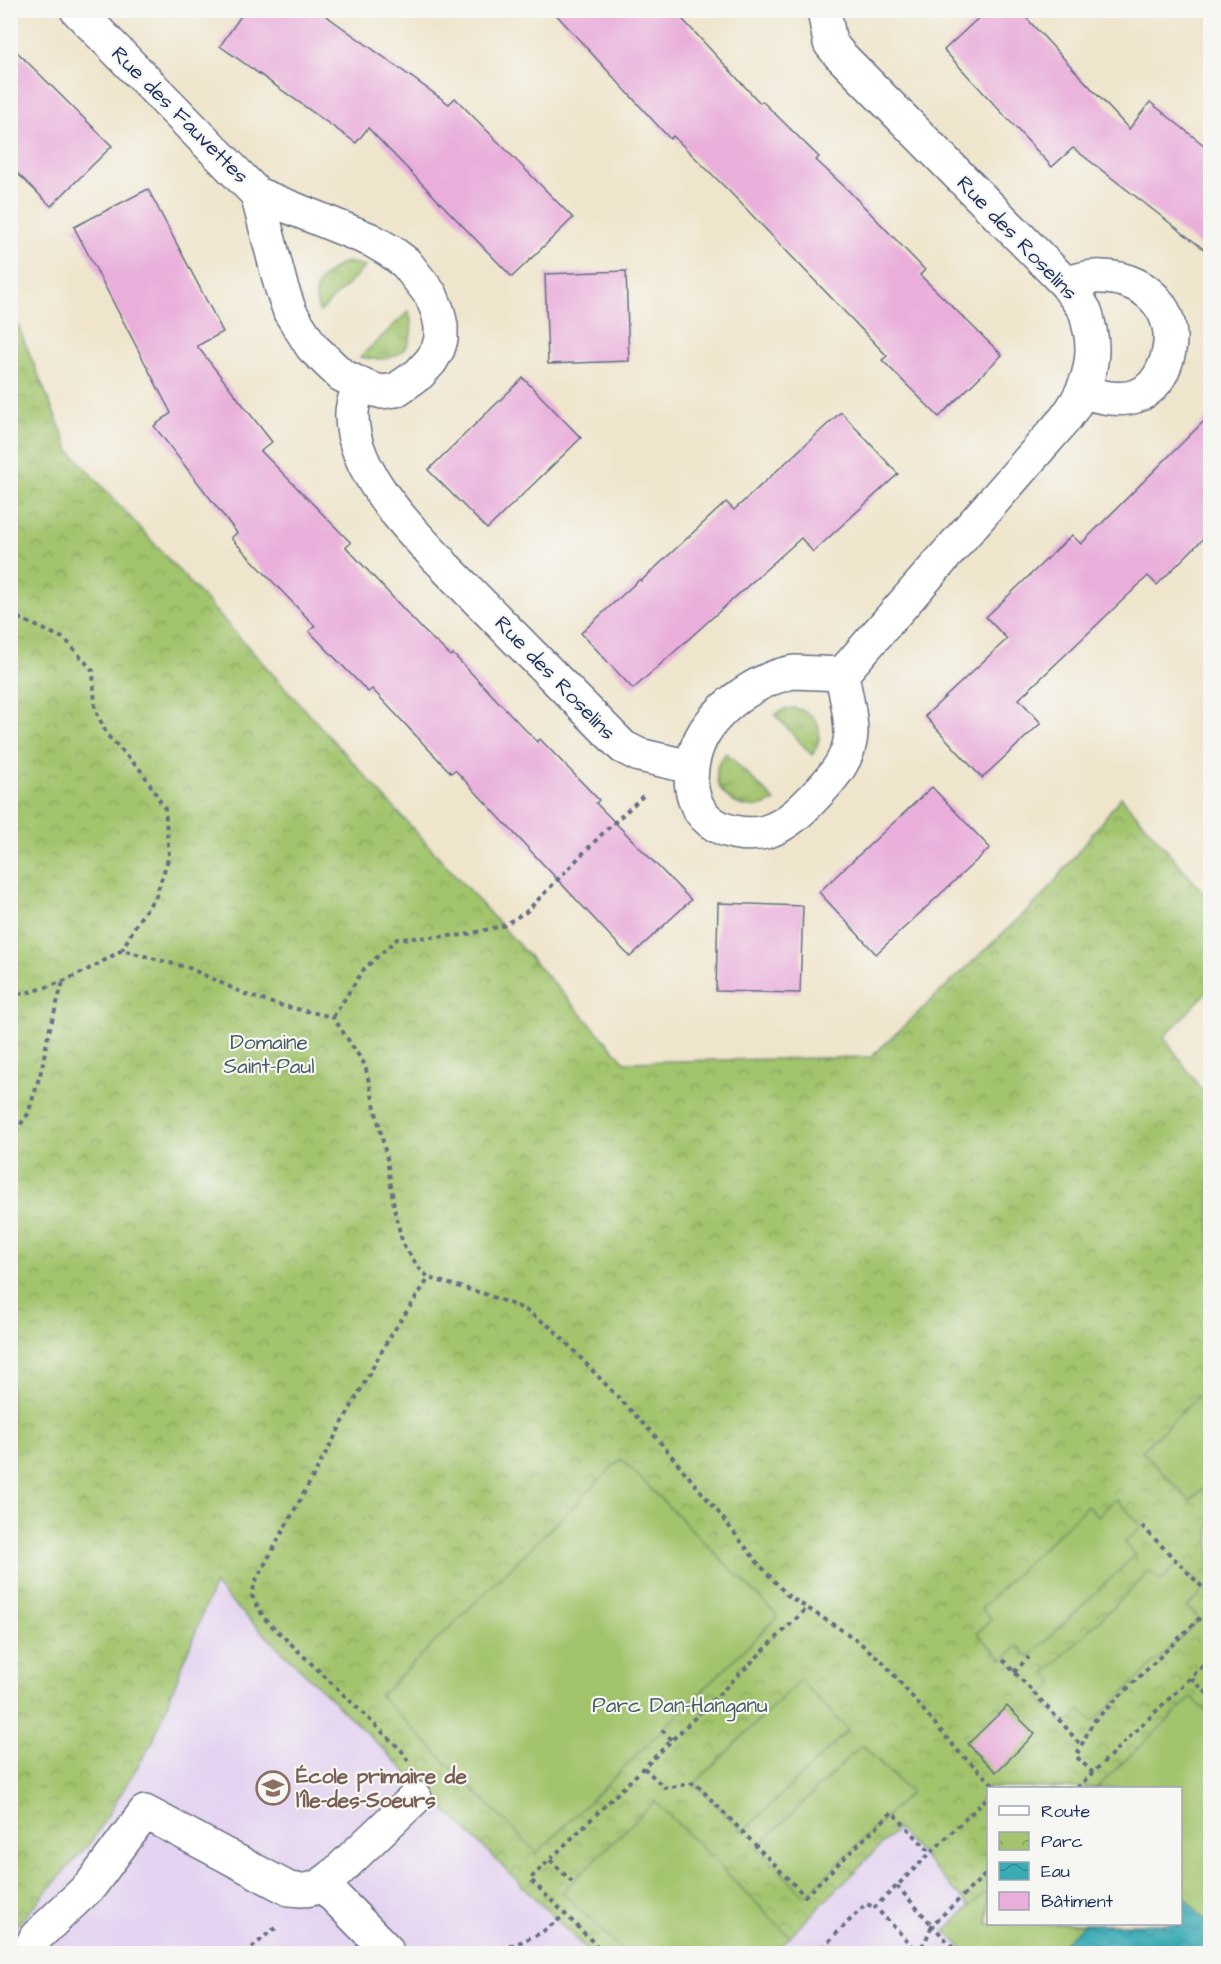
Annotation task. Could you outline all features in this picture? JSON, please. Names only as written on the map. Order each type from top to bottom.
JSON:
[{"type":"street","name":"Rue des Fauvettes","points":[[77,10],[257,194],[362,236],[384,247],[406,263],[431,295],[441,326],[441,339],[431,361],[419,374],[396,390],[382,392],[359,386],[341,375],[312,347],[290,312],[257,194]]},
{"type":"street","name":"Rue des Roselins","points":[[824,10],[830,43],[846,63],[1066,284],[1086,313],[1093,342],[1090,367],[1082,392],[1065,419],[842,674]]},
{"type":"street","points":[[1066,284],[1099,276],[1125,280],[1147,291],[1158,302],[1170,325],[1168,357],[1156,382],[1147,390],[1137,396],[1121,399],[1082,392]]},
{"type":"street","name":"Rue des Roselins","points":[[359,386],[352,417],[356,440],[365,464],[386,500],[404,524],[623,747],[639,755],[691,767]]},
{"type":"street","points":[[794,672],[842,674],[851,734],[843,764],[832,778],[814,798],[787,821],[765,832],[750,834],[724,829],[713,823],[694,799],[691,767],[700,740],[708,726],[738,697],[781,675],[794,672]]},
{"type":"street","points":[[28,1953],[36,1937],[91,1885],[145,1812],[289,1888],[304,1891],[322,1884],[415,1798]]},
{"type":"street","points":[[322,1884],[386,1949]]},
{"type":"path","points":[[10,614],[65,639],[93,671],[95,709],[107,735],[143,773],[165,809],[169,856],[156,896],[138,921],[122,950],[63,981],[27,993],[10,994]]},
{"type":"path","points":[[333,1017],[364,969],[397,939],[464,935],[502,926],[526,912],[602,834],[651,788]]},
{"type":"path","points":[[122,950],[189,968],[246,995],[333,1017],[365,1065],[387,1159],[395,1213],[403,1244],[418,1267],[429,1278],[485,1294],[524,1309],[553,1329],[655,1436],[757,1562],[787,1595],[854,1638],[883,1662],[957,1750],[996,1787]]},
{"type":"path","points":[[10,1139],[28,1114],[42,1068],[48,1035],[63,981]]},
{"type":"path","points":[[415,1798],[411,1768],[402,1751],[264,1618],[252,1596],[255,1582],[388,1338],[429,1278]]},
{"type":"path","points":[[1142,1526],[1210,1595]]},
{"type":"path","points":[[605,1953],[530,1879],[808,1607]]},
{"type":"path","points":[[1093,1773],[1076,1756],[1093,1722],[1210,1608]]},
{"type":"path","points":[[1014,1672],[1029,1657]]},
{"type":"path","points":[[1078,1787],[1210,1659]]},
{"type":"path","points":[[1003,1660],[1081,1746]]},
{"type":"path","points":[[1191,1678],[1210,1696]]},
{"type":"path","points":[[663,1730],[673,1740]]},
{"type":"path","points":[[644,1768],[665,1788],[695,1784],[805,1896],[892,1812],[931,1853]]},
{"type":"path","points":[[875,1906],[987,1798]]},
{"type":"path","points":[[550,1860],[573,1882]]},
{"type":"path","points":[[816,1953],[866,1904],[875,1906],[919,1952],[932,1925],[987,1873]]},
{"type":"path","points":[[897,1886],[959,1953]]},
{"type":"path","points":[[484,1953],[521,1942],[541,1933],[566,1914]]},
{"type":"path","points":[[245,1953],[272,1930],[283,1925]]},
{"type":"shaded area","name":"École primaire de l'Île-des-Soeurs","points":[[214,1585],[590,1953],[11,1954],[11,1932],[93,1839],[152,1743]]},
{"type":"shaded area","points":[[897,1828],[970,1907],[945,1931],[967,1953],[773,1954]]},
{"type":"green space","points":[[346,262],[366,266],[320,312],[316,295],[320,281]]},
{"type":"green space","name":"Domaine Saint-Paul","points":[[10,307],[70,451],[625,1062],[871,1057],[1045,894],[1121,797],[1210,900],[1210,989],[1164,1037],[1210,1102],[1210,1953],[967,1953],[945,1931],[970,1907],[897,1829],[773,1953],[590,1953],[214,1585],[152,1743],[93,1839],[11,1932]]},
{"type":"green space","points":[[409,311],[411,335],[402,351],[385,359],[360,357]]},
{"type":"green space","points":[[794,708],[810,715],[818,726],[819,739],[812,755],[775,715],[784,709]]},
{"type":"green space","points":[[726,753],[775,801],[762,806],[748,807],[726,796],[721,790],[717,774],[718,765]]},
{"type":"green space","points":[[1210,1384],[1210,1481],[1190,1501],[1142,1451]]},
{"type":"green space","name":"Parc Dan-Hanganu","points":[[621,1459],[778,1616],[537,1853],[380,1696]]},
{"type":"green space","points":[[1116,1499],[1142,1526],[1124,1543],[1135,1555],[1029,1657],[1018,1646],[1003,1660],[977,1633],[992,1619],[981,1608],[1087,1506],[1098,1516]]},
{"type":"green space","points":[[1179,1563],[1205,1590],[1187,1607],[1199,1620],[1093,1722],[1081,1710],[1064,1725],[1039,1698],[1055,1683],[1045,1673],[1150,1571],[1161,1580]]},
{"type":"green space","points":[[800,1680],[848,1730],[743,1832],[695,1783]]},
{"type":"green space","points":[[1192,1697],[1210,1716],[1210,1953],[967,1953],[945,1931],[987,1891],[987,1925],[1182,1925],[1182,1787],[1097,1787]]},
{"type":"green space","points":[[862,1745],[910,1793],[805,1896],[757,1848]]},
{"type":"green space","points":[[655,1801],[790,1937],[773,1953],[624,1953],[562,1892]]},
{"type":"water","points":[[1182,1895],[1210,1926],[1210,1950],[1206,1953],[1145,1953],[1140,1949],[1135,1954],[1058,1954],[1055,1951],[1083,1925],[1182,1925]]},
{"type":"building","points":[[245,10],[318,10],[449,104],[455,98],[573,218],[512,277],[368,128],[356,143],[220,46]]},
{"type":"building","points":[[552,10],[674,10],[760,103],[762,101],[819,157],[816,160],[925,270],[920,275],[1002,355],[939,417],[882,360],[887,356],[730,192],[673,136],[670,139]]},
{"type":"building","points":[[987,10],[1019,10],[1129,129],[1150,102],[1210,150],[1210,254],[1073,148],[1052,167],[944,50]]},
{"type":"building","points":[[10,45],[112,146],[51,206],[10,166]]},
{"type":"building","points":[[148,189],[223,332],[197,346],[272,442],[261,451],[351,543],[346,547],[423,630],[451,656],[453,654],[537,742],[540,739],[599,800],[596,803],[691,900],[630,957],[455,770],[451,773],[372,689],[368,692],[309,631],[315,626],[231,538],[237,533],[154,426],[171,413],[74,227]]},
{"type":"building","points":[[626,271],[629,361],[548,364],[545,274]]},
{"type":"building","points":[[523,378],[581,438],[487,529],[428,470]]},
{"type":"building","points":[[841,412],[898,474],[813,552],[801,538],[633,689],[581,633],[726,502],[734,510]]},
{"type":"building","points":[[1210,415],[1210,532],[1157,585],[1148,576],[1019,699],[1041,723],[982,778],[925,716],[1007,639],[986,617],[1072,535],[1081,544]]},
{"type":"building","points":[[932,787],[990,848],[876,954],[819,892]]},
{"type":"building","points":[[718,903],[803,906],[800,993],[716,991]]},
{"type":"building","points":[[1007,1706],[1035,1734],[996,1772],[968,1744]]},
{"type":"place","name":"École primaire de l'Île-des-Soeurs","points":[[273,1788]]}]
